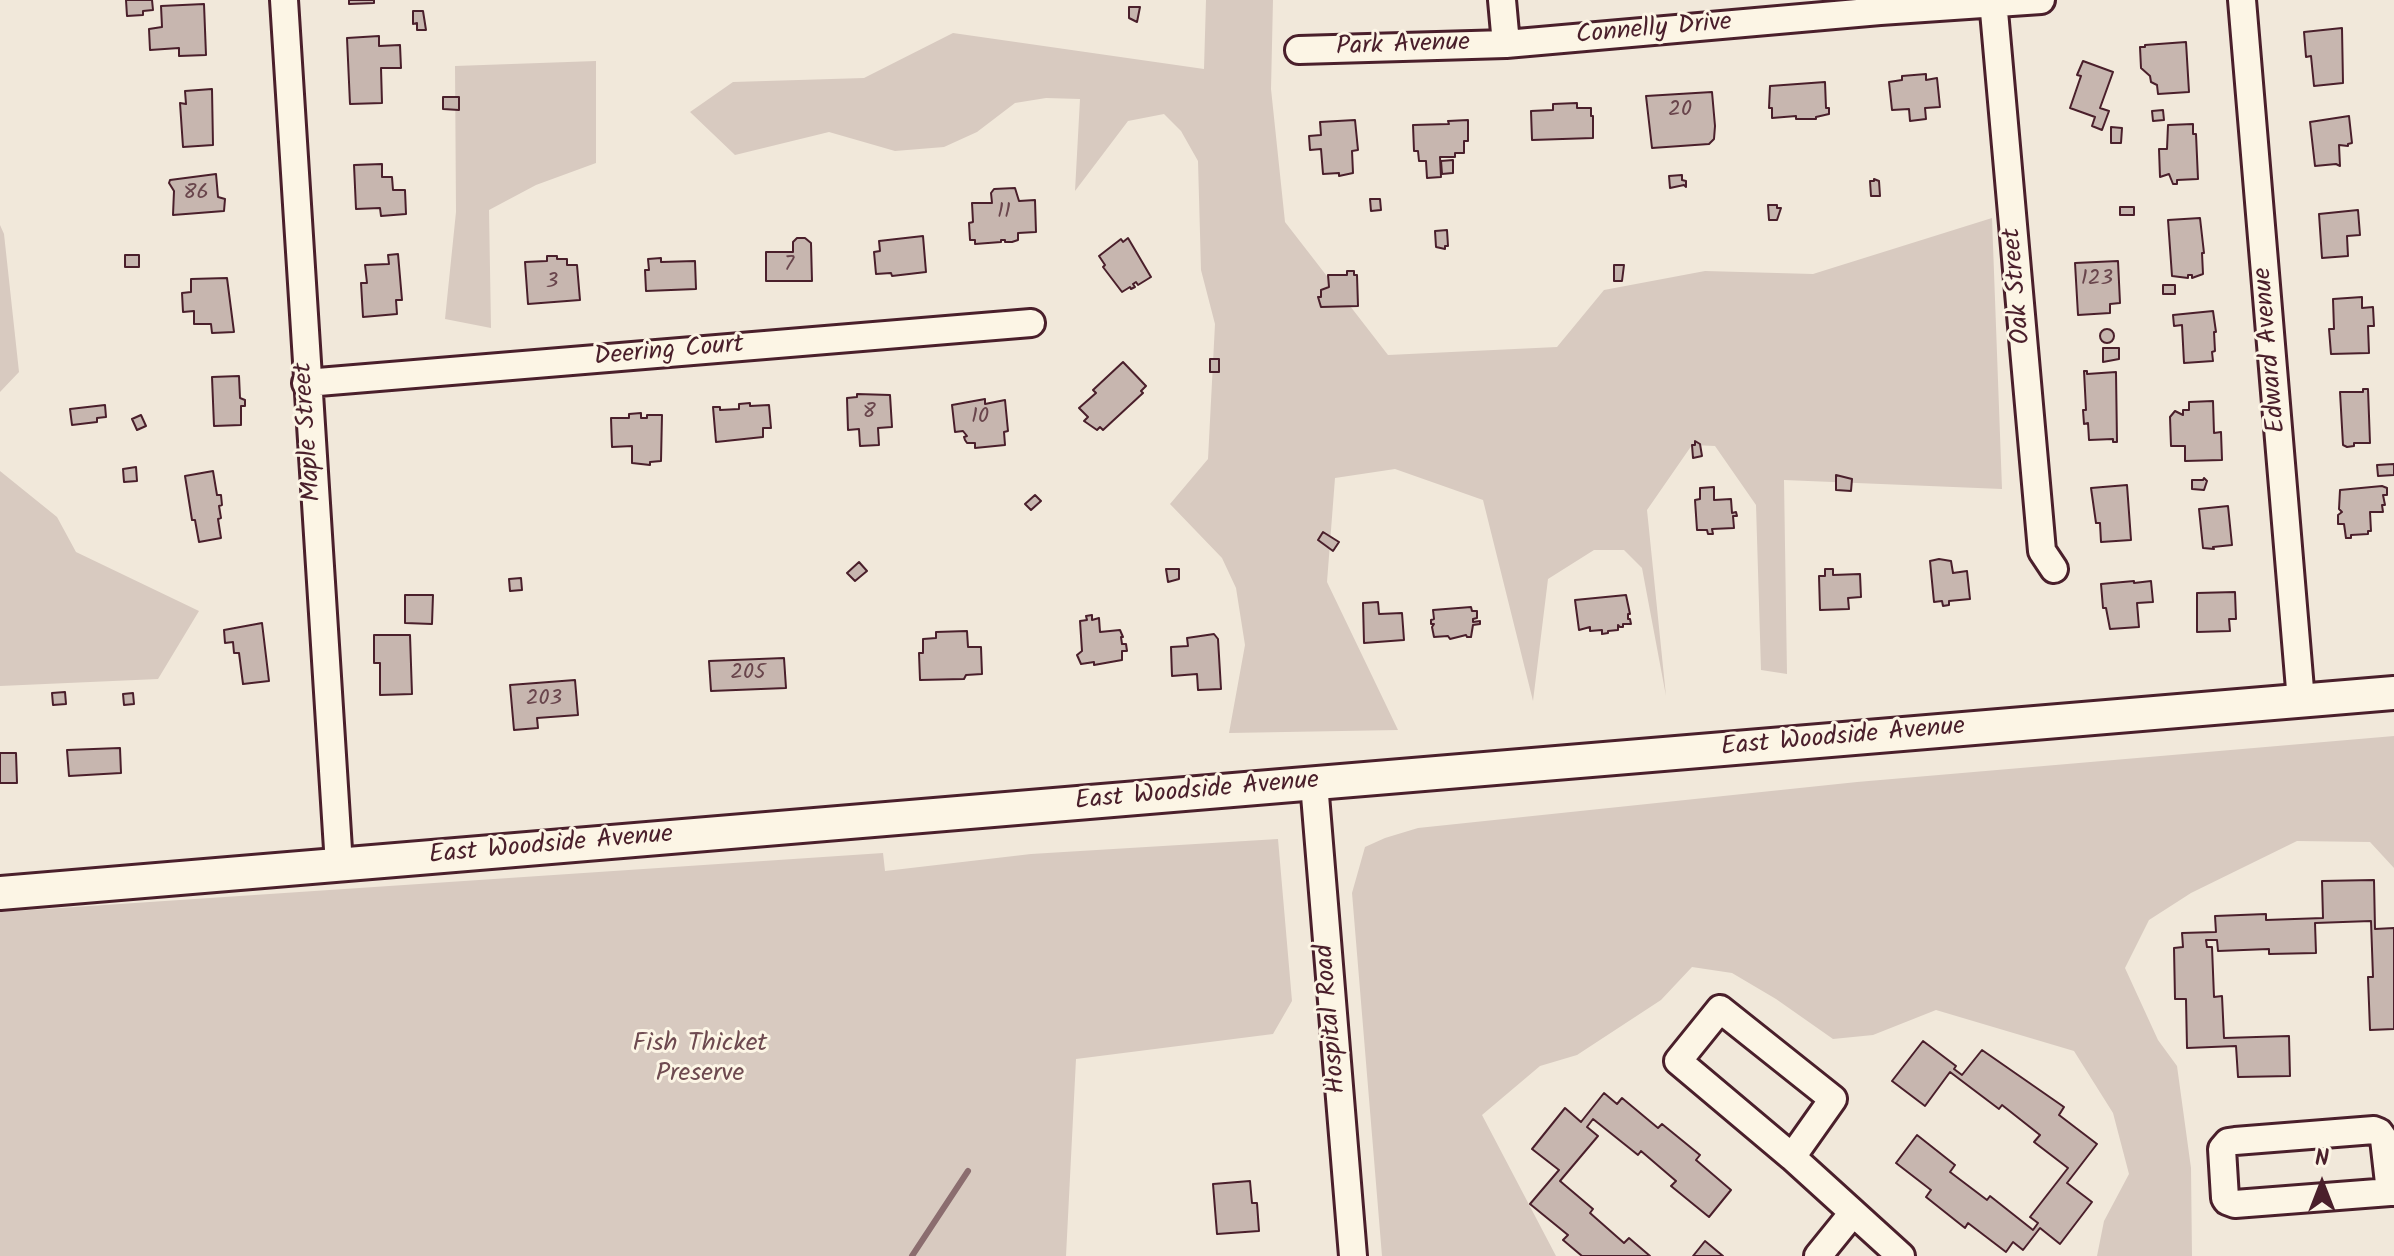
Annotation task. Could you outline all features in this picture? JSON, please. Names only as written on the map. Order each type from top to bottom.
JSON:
[{"type":"main road","name":"East Woodside Avenue","points":[[0,893],[2394,693]]},
{"type":"street","name":"Maple Street","points":[[284,0],[339,865]]},
{"type":"street","points":[[1502,0],[1506,44]]},
{"type":"street","name":"Connelly Drive","points":[[1506,44],[1746,12],[1880,11],[2041,0]]},
{"type":"street","name":"Edward Avenue","points":[[2242,0],[2301,701]]},
{"type":"street","name":"Oak Street","points":[[1993,2],[2042,551],[2054,569]]},
{"type":"street","name":"Park Avenue","points":[[1299,50],[1506,44]]},
{"type":"street","name":"Deering Court","points":[[306,383],[1031,323]]},
{"type":"street","name":"Hospital Road","points":[[1314,783],[1353,1256]]},
{"type":"street","points":[[1792,1157],[1833,1099],[1720,1009],[1678,1061],[1792,1157],[1901,1256]]},
{"type":"street","points":[[2374,1130],[2384,1139],[2392,1192],[2230,1203],[2225,1198],[2222,1149],[2228,1142],[2235,1141],[2374,1130]]},
{"type":"street","points":[[1818,1256],[1852,1214]]},
{"type":"green space","points":[[1206,0],[1273,0],[1271,89],[1285,222],[1388,355],[1557,347],[1604,290],[1705,271],[1813,274],[1992,218],[2002,489],[1784,480],[1787,674],[1761,670],[1756,505],[1715,446],[1692,445],[1647,510],[1666,696],[1642,568],[1624,550],[1594,550],[1548,579],[1533,701],[1483,500],[1395,469],[1335,478],[1327,582],[1398,730],[1229,733],[1245,645],[1236,588],[1222,558],[1170,504],[1208,459],[1215,324],[1201,270],[1198,161],[1181,131],[1164,114],[1128,121],[1075,191],[1080,99],[1046,98],[1015,103],[977,132],[944,147],[895,151],[829,132],[735,155],[690,112],[733,82],[864,78],[953,33],[1204,69]]},
{"type":"green space","points":[[596,61],[596,163],[536,185],[489,210],[491,328],[445,319],[456,212],[455,66]]},
{"type":"green space","points":[[0,225],[4,234],[19,372],[0,392]]},
{"type":"green space","points":[[0,471],[57,517],[76,552],[199,611],[158,679],[0,686]]},
{"type":"green space","points":[[2394,736],[2394,868],[2370,842],[2297,841],[2191,893],[2149,920],[2125,968],[2158,1040],[2177,1066],[2191,1168],[2192,1256],[2097,1256],[2104,1221],[2129,1174],[2113,1113],[2074,1051],[1936,1010],[1873,1035],[1833,1039],[1732,973],[1692,967],[1661,1000],[1577,1055],[1540,1066],[1482,1115],[1556,1256],[1382,1256],[1352,893],[1365,847],[1418,828],[1857,782]]},
{"type":"green space","name":"Fish Thicket Preserve","points":[[1278,839],[1292,1001],[1273,1034],[1076,1059],[1066,1256],[0,1256],[0,912],[883,853],[885,871],[1031,854]]},
{"type":"building","points":[[126,0],[152,0],[153,10],[143,11],[143,15],[127,16]]},
{"type":"building","points":[[349,0],[374,0],[374,3],[349,4]]},
{"type":"building","points":[[204,4],[206,55],[179,56],[179,48],[150,50],[149,29],[162,27],[161,6]]},
{"type":"building","points":[[1129,7],[1140,7],[1137,22],[1129,18]]},
{"type":"building","points":[[413,11],[423,11],[426,30],[417,30],[417,23],[413,24]]},
{"type":"building","points":[[2342,28],[2343,83],[2314,86],[2311,56],[2306,57],[2304,32]]},
{"type":"building","points":[[379,36],[379,46],[400,45],[401,68],[381,68],[382,103],[350,104],[347,38]]},
{"type":"building","points":[[2186,42],[2189,92],[2158,94],[2157,85],[2141,68],[2140,47]]},
{"type":"building","points":[[2083,61],[2113,72],[2100,108],[2109,111],[2102,130],[2092,126],[2095,117],[2070,108]]},
{"type":"building","points":[[1926,74],[1926,80],[1937,78],[1940,107],[1925,108],[1926,119],[1910,121],[1909,109],[1892,110],[1889,82],[1902,80],[1902,76]]},
{"type":"building","points":[[1825,82],[1829,114],[1816,119],[1796,119],[1796,116],[1772,118],[1770,86]]},
{"type":"building","points":[[212,89],[213,145],[183,147],[180,103],[186,104],[185,91]]},
{"type":"building","points":[[1712,92],[1715,126],[1714,139],[1709,144],[1652,148],[1646,96]]},
{"type":"building","points":[[443,97],[459,97],[459,110],[443,109]]},
{"type":"building","points":[[1577,103],[1577,108],[1591,108],[1593,138],[1532,140],[1531,111],[1553,110],[1553,104]]},
{"type":"building","points":[[2163,110],[2164,120],[2153,121],[2152,111]]},
{"type":"building","points":[[2349,116],[2352,143],[2339,145],[2340,166],[2315,166],[2310,122]]},
{"type":"building","points":[[1355,120],[1358,150],[1352,151],[1353,173],[1339,176],[1339,173],[1323,174],[1321,149],[1310,150],[1309,136],[1321,135],[1320,122]]},
{"type":"building","points":[[1468,120],[1468,141],[1464,141],[1464,153],[1455,153],[1455,157],[1440,157],[1441,177],[1427,178],[1426,161],[1419,161],[1418,151],[1414,151],[1413,125]]},
{"type":"building","points":[[2193,124],[2198,179],[2177,180],[2177,184],[2173,184],[2169,174],[2160,177],[2159,149],[2167,149],[2168,125]]},
{"type":"building","points":[[2111,127],[2122,128],[2121,143],[2111,143]]},
{"type":"building","points":[[1453,160],[1453,173],[1442,174],[1441,161]]},
{"type":"building","points":[[382,164],[382,177],[392,177],[393,190],[405,190],[406,214],[381,216],[380,208],[356,209],[354,165]]},
{"type":"building","points":[[216,174],[218,197],[225,199],[224,211],[173,215],[174,191],[170,180]]},
{"type":"building","points":[[1682,175],[1686,187],[1670,188],[1669,176]]},
{"type":"building","points":[[1870,181],[1879,181],[1880,196],[1871,196]]},
{"type":"building","points":[[1015,188],[1019,201],[1035,200],[1036,232],[1018,233],[1018,240],[1012,242],[1001,240],[975,244],[975,240],[970,240],[972,203],[992,203],[991,193],[994,189]]},
{"type":"building","points":[[1370,199],[1380,199],[1381,210],[1371,211]]},
{"type":"building","points":[[1768,205],[1781,208],[1777,220],[1769,220]]},
{"type":"building","points":[[2120,207],[2134,207],[2134,215],[2120,215]]},
{"type":"building","points":[[2358,210],[2360,235],[2347,236],[2348,256],[2322,258],[2319,214]]},
{"type":"building","points":[[2200,218],[2203,274],[2192,278],[2192,275],[2188,278],[2172,276],[2168,220]]},
{"type":"building","points":[[1447,230],[1448,246],[1445,249],[1436,247],[1435,231]]},
{"type":"building","points":[[923,236],[926,272],[892,276],[891,273],[876,274],[874,252],[880,251],[879,241]]},
{"type":"building","points":[[797,238],[805,238],[811,243],[812,281],[766,281],[766,252],[793,252],[793,242]]},
{"type":"building","points":[[1128,238],[1151,277],[1138,285],[1136,282],[1133,284],[1135,287],[1122,292],[1103,267],[1105,265],[1099,256],[1121,239],[1123,242]]},
{"type":"building","points":[[398,254],[402,300],[396,300],[397,314],[363,317],[361,283],[367,283],[365,265],[389,264],[388,255]]},
{"type":"building","points":[[125,255],[139,255],[139,267],[125,267]]},
{"type":"building","points":[[547,256],[567,259],[567,265],[577,265],[580,300],[528,304],[525,262],[547,261]]},
{"type":"building","points":[[661,258],[661,262],[695,261],[696,289],[646,291],[648,259]]},
{"type":"building","points":[[2118,261],[2120,303],[2110,304],[2110,313],[2078,315],[2075,263]]},
{"type":"building","points":[[1614,265],[1624,265],[1622,281],[1614,281]]},
{"type":"building","points":[[1347,271],[1354,271],[1357,275],[1358,306],[1321,307],[1318,297],[1321,297],[1321,290],[1329,287],[1328,275],[1347,275]]},
{"type":"building","points":[[227,278],[234,332],[212,333],[211,324],[194,324],[194,311],[183,312],[182,293],[191,292],[191,279]]},
{"type":"building","points":[[2163,285],[2175,285],[2175,294],[2163,294]]},
{"type":"building","points":[[2362,297],[2362,308],[2373,307],[2374,326],[2368,326],[2369,353],[2331,354],[2329,329],[2334,329],[2333,299]]},
{"type":"building","points":[[2213,311],[2216,332],[2213,361],[2184,363],[2182,325],[2174,326],[2173,315]]},
{"type":"building","points":[[2107,329],[2114,336],[2107,343],[2100,336]]},
{"type":"building","points":[[2103,348],[2119,348],[2119,359],[2103,362]]},
{"type":"building","points":[[1210,359],[1219,359],[1219,372],[1210,372]]},
{"type":"building","points":[[1123,362],[1146,386],[1141,391],[1143,393],[1103,430],[1100,427],[1097,430],[1084,421],[1088,417],[1079,408]]},
{"type":"building","points":[[2084,371],[2087,374],[2116,372],[2117,442],[2113,439],[2089,440],[2088,423],[2084,424]]},
{"type":"building","points":[[239,376],[240,398],[245,400],[245,406],[241,406],[241,425],[214,426],[212,377]]},
{"type":"building","points":[[2363,389],[2368,389],[2370,443],[2354,443],[2354,446],[2347,447],[2343,445],[2340,392],[2363,392]]},
{"type":"building","points":[[857,394],[890,395],[892,427],[878,428],[879,445],[860,446],[859,429],[848,430],[847,398],[857,397]]},
{"type":"building","points":[[985,399],[985,404],[1005,400],[1008,431],[1004,432],[1005,445],[975,448],[975,443],[967,443],[963,431],[955,432],[952,405]]},
{"type":"building","points":[[2213,401],[2214,433],[2221,432],[2222,460],[2185,461],[2185,446],[2171,446],[2170,417],[2175,411],[2183,415],[2183,410],[2189,410],[2189,402]]},
{"type":"building","points":[[750,403],[750,406],[769,405],[771,428],[763,428],[763,437],[716,442],[713,407],[720,407],[720,410],[739,409],[739,404]]},
{"type":"building","points":[[105,405],[106,417],[97,418],[97,422],[72,425],[70,409]]},
{"type":"building","points":[[641,413],[641,418],[662,415],[661,461],[650,462],[650,465],[632,463],[632,446],[612,447],[611,418],[629,418],[629,414]]},
{"type":"building","points":[[141,415],[146,426],[137,430],[132,419]]},
{"type":"building","points":[[1695,441],[1700,444],[1702,456],[1693,458],[1692,445]]},
{"type":"building","points":[[2394,464],[2394,475],[2378,476],[2377,465]]},
{"type":"building","points":[[136,467],[137,481],[124,482],[123,469]]},
{"type":"building","points":[[213,471],[217,495],[221,495],[221,518],[218,519],[221,538],[199,542],[185,476]]},
{"type":"building","points":[[1836,475],[1852,479],[1851,491],[1836,490]]},
{"type":"building","points":[[2204,478],[2207,481],[2204,490],[2192,489],[2192,480]]},
{"type":"building","points":[[2127,485],[2131,540],[2101,542],[2100,523],[2096,523],[2091,488]]},
{"type":"building","points":[[1714,487],[1714,500],[1731,499],[1732,513],[1736,512],[1737,516],[1733,516],[1734,528],[1712,529],[1713,534],[1708,534],[1707,530],[1697,530],[1695,500],[1700,499],[1700,488]]},
{"type":"building","points":[[2387,488],[2387,495],[2383,495],[2385,505],[2382,505],[2383,512],[2370,512],[2371,531],[2346,538],[2344,524],[2338,524],[2338,515],[2342,512],[2339,509],[2340,490]]},
{"type":"building","points":[[1035,495],[1041,501],[1031,510],[1025,504]]},
{"type":"building","points":[[2228,506],[2232,545],[2203,548],[2199,509]]},
{"type":"building","points":[[1323,532],[1339,542],[1333,551],[1318,540]]},
{"type":"building","points":[[1930,561],[1951,561],[1953,573],[1967,571],[1970,599],[1949,601],[1949,605],[1943,606],[1942,601],[1934,602]]},
{"type":"building","points":[[859,562],[867,571],[855,581],[847,573]]},
{"type":"building","points":[[1166,569],[1179,569],[1179,579],[1168,582]]},
{"type":"building","points":[[1825,569],[1833,569],[1833,575],[1860,574],[1861,597],[1848,598],[1849,609],[1820,610],[1819,576],[1825,576]]},
{"type":"building","points":[[521,578],[522,590],[510,591],[509,579]]},
{"type":"building","points":[[2151,581],[2153,602],[2137,603],[2139,627],[2110,629],[2106,608],[2103,608],[2101,584]]},
{"type":"building","points":[[2235,592],[2236,619],[2229,619],[2230,631],[2197,632],[2197,593]]},
{"type":"building","points":[[405,595],[433,595],[432,624],[405,623]]},
{"type":"building","points":[[1626,595],[1631,624],[1618,625],[1618,630],[1602,634],[1602,630],[1590,631],[1590,627],[1579,630],[1575,600]]},
{"type":"building","points":[[1378,602],[1379,614],[1402,613],[1404,640],[1364,643],[1363,603]]},
{"type":"building","points":[[1471,607],[1472,611],[1477,611],[1473,622],[1480,621],[1480,624],[1473,625],[1471,637],[1434,637],[1434,624],[1431,624],[1433,610]]},
{"type":"building","points":[[1092,615],[1092,620],[1099,618],[1100,632],[1120,630],[1122,644],[1126,644],[1127,651],[1122,651],[1122,660],[1081,664],[1077,655],[1082,651],[1080,621]]},
{"type":"building","points":[[262,623],[269,681],[243,684],[239,653],[234,653],[233,642],[225,643],[224,630]]},
{"type":"building","points":[[967,631],[968,647],[981,647],[982,674],[966,675],[964,679],[920,680],[919,653],[923,653],[923,639],[936,638],[936,632]]},
{"type":"building","points":[[1214,634],[1218,639],[1221,689],[1198,690],[1197,674],[1172,676],[1171,647],[1188,646],[1187,638]]},
{"type":"building","points":[[374,635],[410,635],[412,694],[380,695],[380,663],[374,663]]},
{"type":"building","points":[[784,658],[786,688],[711,691],[709,661]]},
{"type":"building","points":[[575,680],[578,715],[537,718],[538,728],[514,730],[510,685]]},
{"type":"building","points":[[65,692],[66,704],[53,705],[52,693]]},
{"type":"building","points":[[133,693],[134,704],[124,705],[123,694]]},
{"type":"building","points":[[120,748],[121,773],[69,776],[67,750]]},
{"type":"building","points":[[0,753],[16,753],[17,783],[0,783]]},
{"type":"building","points":[[2374,880],[2375,929],[2394,928],[2394,1029],[2370,1030],[2368,977],[2373,977],[2371,921],[2315,923],[2316,953],[2269,954],[2269,949],[2218,951],[2217,940],[2206,940],[2207,947],[2212,947],[2214,997],[2222,996],[2224,1038],[2289,1036],[2290,1076],[2238,1077],[2236,1046],[2187,1048],[2186,999],[2175,999],[2174,948],[2183,947],[2182,933],[2216,932],[2215,916],[2266,914],[2266,920],[2323,918],[2322,881]]},
{"type":"building","points":[[1923,1041],[1956,1066],[1954,1069],[1962,1075],[1982,1050],[2064,1107],[2059,1115],[2097,1144],[2067,1183],[2092,1202],[2060,1244],[2040,1228],[2023,1250],[2013,1242],[2006,1252],[1968,1223],[1965,1228],[1926,1197],[1931,1190],[1896,1163],[1917,1135],[1955,1165],[1950,1172],[1987,1200],[1990,1196],[2033,1230],[2038,1223],[2030,1217],[2068,1168],[2034,1142],[2040,1135],[2002,1105],[1999,1109],[1950,1072],[1925,1106],[1892,1081]]},
{"type":"building","points":[[1604,1093],[1617,1104],[1622,1098],[1658,1128],[1662,1124],[1700,1155],[1696,1160],[1731,1190],[1709,1217],[1671,1186],[1676,1181],[1641,1151],[1638,1155],[1593,1119],[1587,1127],[1598,1136],[1560,1181],[1593,1209],[1590,1213],[1624,1243],[1629,1238],[1650,1256],[1582,1256],[1563,1240],[1568,1235],[1530,1204],[1559,1170],[1532,1149],[1565,1108],[1581,1122]]},
{"type":"building","points":[[1250,1181],[1252,1203],[1257,1203],[1259,1231],[1217,1234],[1213,1184]]},
{"type":"building","points":[[1705,1241],[1723,1256],[1693,1256]]},
{"type":"waterway","points":[[912,1256],[968,1171]]}]
